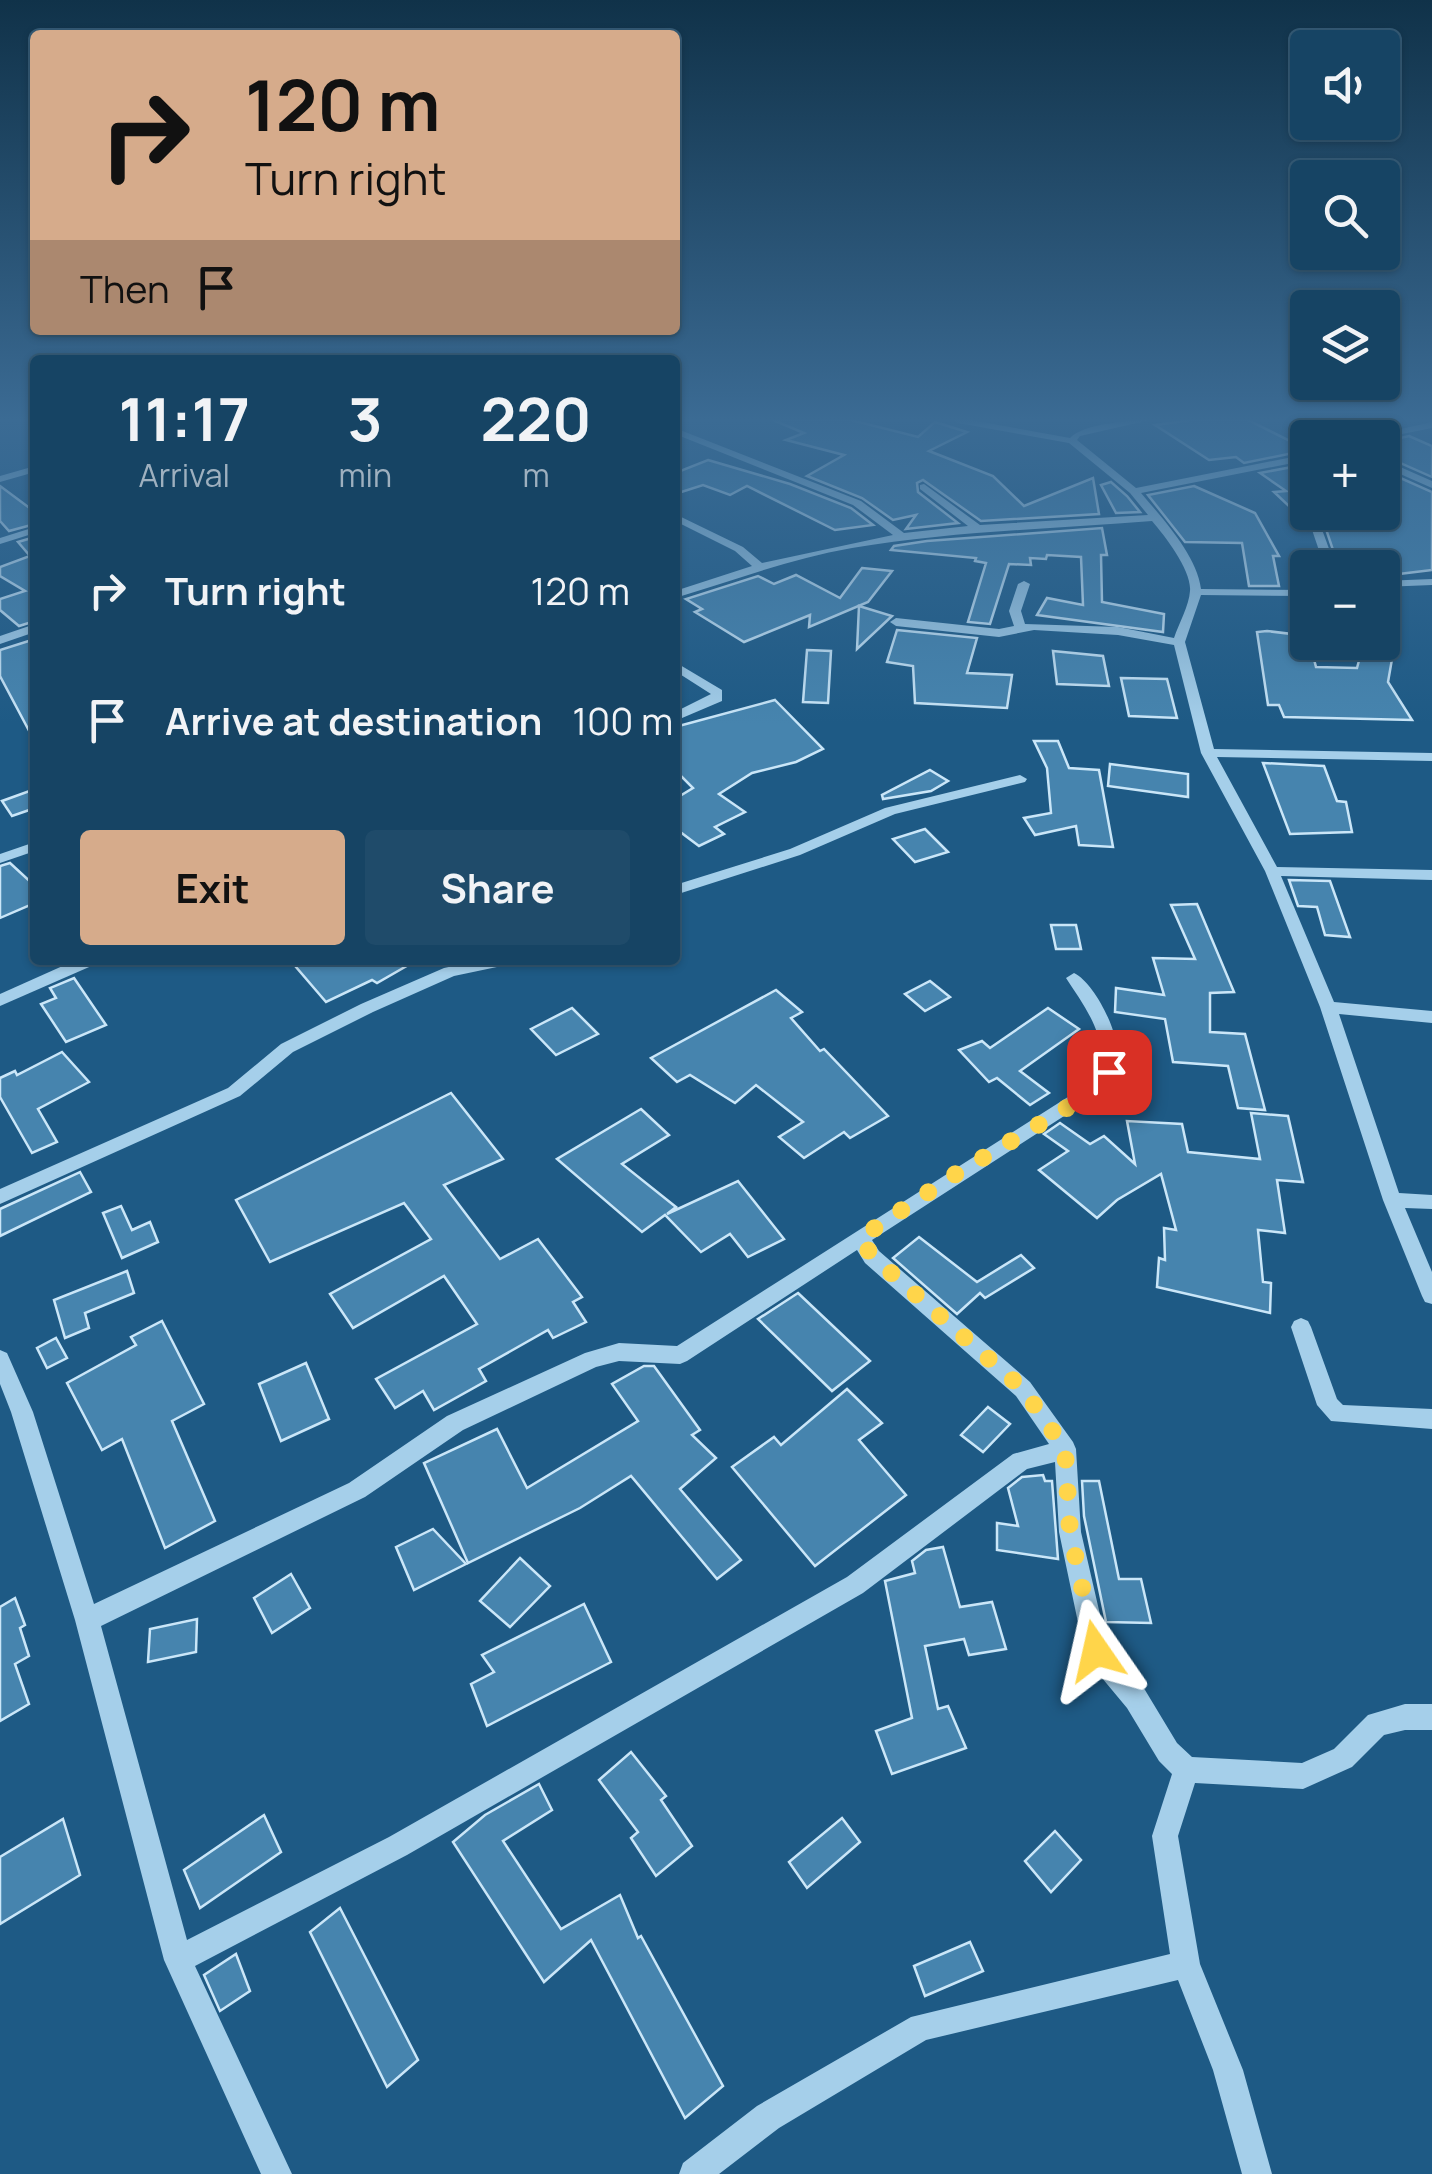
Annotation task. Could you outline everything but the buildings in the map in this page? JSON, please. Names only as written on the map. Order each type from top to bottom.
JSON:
[{"type":"street","points":[[682,521],[739,549],[761,568]]},
{"type":"street","points":[[881,521],[900,535]]},
{"type":"street","points":[[969,521],[977,528]]},
{"type":"street","points":[[680,593],[761,568],[900,535],[1091,521]]},
{"type":"street","points":[[1154,521],[1175,542],[1196,592],[1178,642],[1208,753],[1272,871],[1328,1006],[1392,1200],[1432,1296]]},
{"type":"street","points":[[0,540],[30,531]]},
{"type":"street","points":[[1400,583],[1432,582]]},
{"type":"street","points":[[1020,628],[1015,611],[1024,584]]},
{"type":"street","points":[[1196,592],[1290,594]]},
{"type":"street","points":[[896,622],[999,632],[1020,628],[1118,631],[1178,642]]},
{"type":"street","points":[[0,640],[30,630]]},
{"type":"street","points":[[680,669],[718,692],[716,698],[680,715]]},
{"type":"street","points":[[1208,753],[1432,757]]},
{"type":"street","points":[[680,888],[795,852],[890,812],[1020,779]]},
{"type":"street","points":[[0,859],[30,848]]},
{"type":"street","points":[[1272,871],[1432,875]]},
{"type":"street","points":[[0,1000],[79,965]]},
{"type":"street","points":[[0,1197],[234,1092],[286,1048],[381,1002],[450,972],[483,965]]},
{"type":"street","points":[[87,1620],[357,1490],[456,1423],[592,1359],[619,1352],[680,1355],[724,1331],[860,1238],[1100,1085],[1109,1072],[1110,1046],[1101,1016],[1074,978]]},
{"type":"street","points":[[1328,1006],[1432,1017]]},
{"type":"street","points":[[1392,1200],[1432,1202]]},
{"type":"street","points":[[860,1238],[872,1256],[1023,1389],[1065,1449],[1070,1532],[1096,1651],[1136,1699],[1168,1752],[1186,1770],[1302,1776],[1343,1758],[1377,1724],[1405,1717],[1432,1718]]},
{"type":"street","points":[[1301,1328],[1328,1405],[1338,1414],[1432,1419]]},
{"type":"street","points":[[0,1359],[22,1412],[87,1620],[178,1960],[277,2174]]},
{"type":"street","points":[[178,1960],[398,1846],[854,1585],[1021,1461],[1065,1449]]},
{"type":"street","points":[[1186,1770],[1165,1836],[1186,1964],[1228,2070],[1257,2174]]},
{"type":"street","points":[[694,2174],[768,2117],[921,2027],[1186,1964]]},
{"type":"route","points":[[1096,1651],[1070,1532],[1065,1449],[1023,1389],[872,1256],[860,1238],[954,1175],[1087,1096],[1109,1072]]}]
